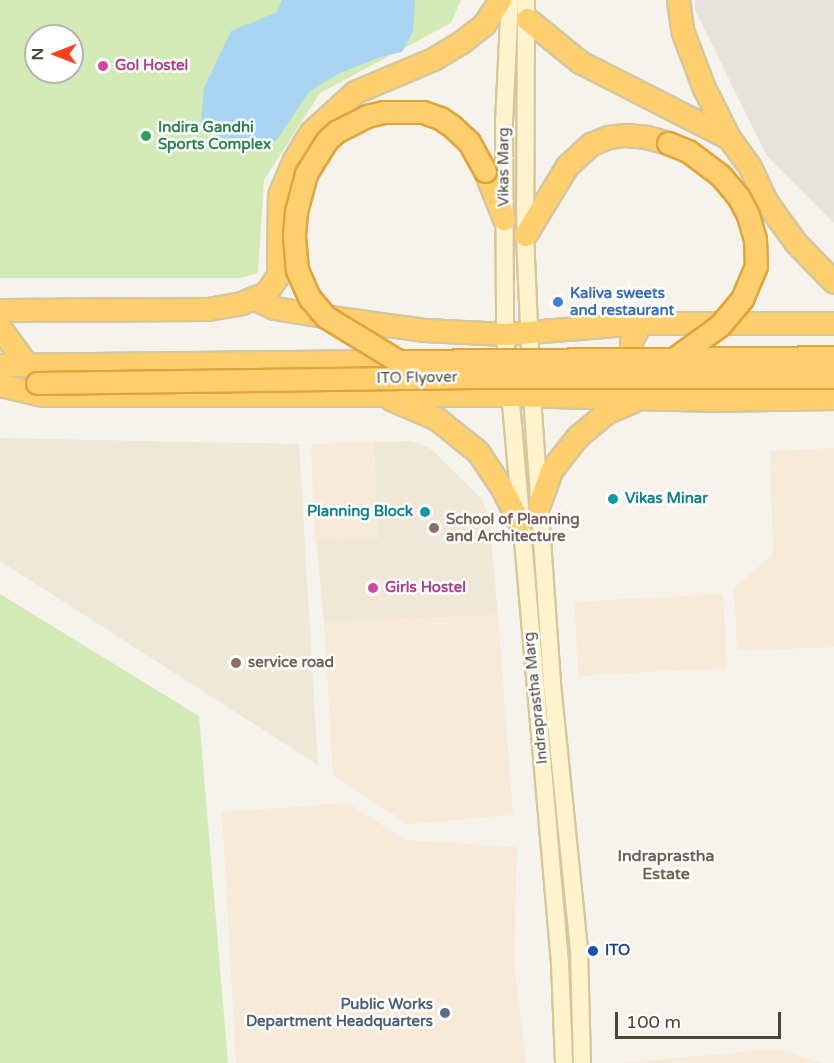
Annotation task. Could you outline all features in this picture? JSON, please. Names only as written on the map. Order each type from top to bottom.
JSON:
[{"type":"highway","points":[[0,310],[208,309],[266,293],[278,275],[279,195],[294,160],[311,132],[355,92],[433,59],[460,43],[484,24],[500,0]]},
{"type":"highway","points":[[678,0],[682,30],[729,138],[750,167],[767,203],[796,243],[834,282]]},
{"type":"highway","points":[[527,10],[580,62],[729,138]]},
{"type":"highway","points":[[398,361],[326,316],[309,297],[297,270],[294,236],[296,212],[306,174],[327,140],[337,131],[367,116],[402,111],[423,112],[440,118],[469,142],[485,171],[504,219]]},
{"type":"highway","points":[[525,235],[567,166],[591,144],[608,137],[646,137],[688,151],[721,176],[738,196],[748,215],[755,239],[756,266],[742,299],[719,326],[675,358]]},
{"type":"highway","points":[[253,298],[274,308],[337,318],[425,330],[505,334],[640,323],[834,323]]},
{"type":"highway","points":[[640,323],[630,340],[629,367],[640,398]]},
{"type":"highway","points":[[0,327],[35,371]]},
{"type":"highway","name":"ITO Flyover","points":[[0,384],[35,371],[398,361],[834,357]]},
{"type":"highway","points":[[0,365],[35,371]]},
{"type":"highway","name":"ITO Flyover","points":[[35,371],[475,377],[834,377]]},
{"type":"highway","points":[[0,384],[44,395],[834,398]]},
{"type":"highway","points":[[383,395],[437,419],[478,452],[502,488],[520,523]]},
{"type":"highway","points":[[539,504],[552,469],[577,437],[607,412],[640,398]]},
{"type":"main road","name":"Vikas Marg","points":[[505,334],[504,121],[510,0]]},
{"type":"main road","name":"Vikas Marg","points":[[527,10],[525,235],[532,397]]},
{"type":"main road","name":"Indraprastha Marg","points":[[505,334],[560,963],[564,1063]]},
{"type":"main road","name":"Indraprastha Marg","points":[[532,397],[552,684],[579,950],[582,1063]]},
{"type":"shaded area","points":[[695,0],[834,0],[834,223],[767,156],[695,10]]},
{"type":"shaded area","name":"service road","points":[[0,438],[299,444],[318,765],[0,561]]},
{"type":"shaded area","name":"School of Planning and Architecture","points":[[411,441],[431,449],[482,499],[489,518],[498,615],[324,622],[316,540],[378,538],[374,442]]},
{"type":"shaded area","points":[[374,442],[377,538],[314,540],[311,444]]},
{"type":"shaded area","points":[[834,448],[834,647],[737,651],[734,588],[773,554],[770,451]]},
{"type":"shaded area","points":[[723,594],[727,668],[578,676],[574,602]]},
{"type":"shaded area","points":[[498,615],[513,815],[408,824],[333,775],[324,622]]},
{"type":"shaded area","points":[[348,803],[405,840],[517,847],[514,963],[526,1063],[236,1063],[222,812]]},
{"type":"shaded area","points":[[778,1049],[823,1063],[616,1063],[709,1055]]},
{"type":"green space","name":"Indira Gandhi Sports Complex","points":[[0,0],[461,0],[451,23],[320,93],[264,180],[258,273],[240,278],[0,278]]},
{"type":"green space","points":[[0,594],[199,716],[228,1063],[0,1063]]},
{"type":"water","points":[[282,0],[415,0],[413,32],[402,52],[380,57],[338,74],[309,92],[276,141],[253,148],[224,144],[201,122],[204,88],[231,31],[277,12]]},
{"type":"place","name":"Gol Hostel","points":[[103,66]]},
{"type":"place","name":"Indira Gandhi Sports Complex","points":[[146,136]]},
{"type":"place","name":"Kaliva sweets and restaurant","points":[[558,302]]},
{"type":"place","name":"Vikas Minar","points":[[613,499]]},
{"type":"place","name":"Planning Block","points":[[425,512]]},
{"type":"place","name":"School of Planning and Architecture","points":[[434,528]]},
{"type":"place","name":"Girls Hostel","points":[[373,588]]},
{"type":"place","name":"service road","points":[[236,663]]},
{"type":"place","name":"ITO","points":[[593,951]]},
{"type":"place","name":"Public Works Department Headquarters","points":[[445,1013]]},
{"type":"district","name":"Indraprastha Estate","points":[[666,865]]}]
